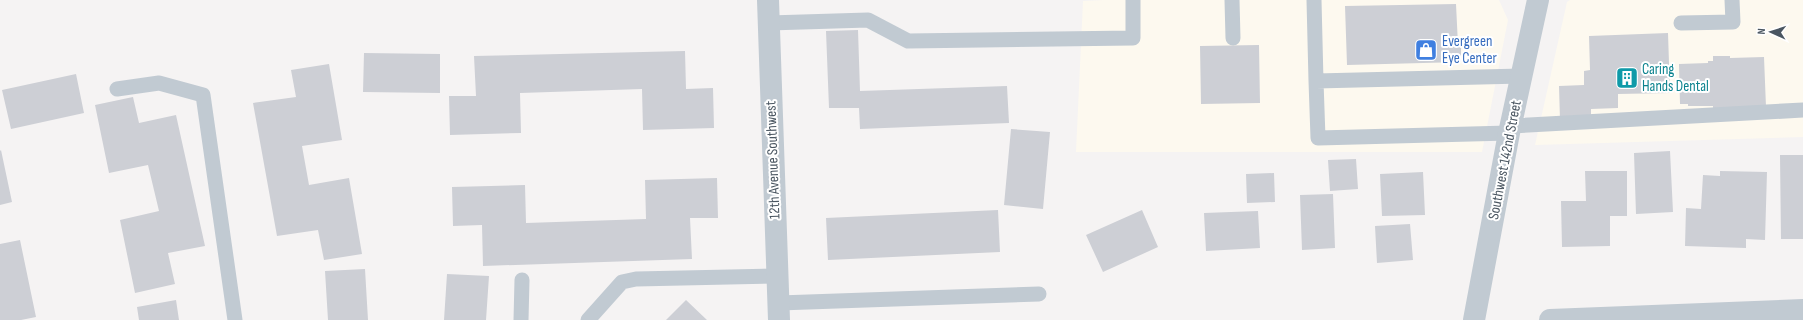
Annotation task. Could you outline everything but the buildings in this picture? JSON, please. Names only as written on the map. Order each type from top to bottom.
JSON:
[{"type":"street","name":"12th Avenue Southwest","points":[[768,0],[779,311]]},
{"type":"street","name":"Southwest 142nd Street","points":[[1474,320],[1510,129],[1538,0]]},
{"type":"street","points":[[1550,320],[1803,310]]},
{"type":"lane","points":[[769,23],[868,20],[908,41],[1133,38],[1133,0]]},
{"type":"lane","points":[[1232,0],[1233,38]]},
{"type":"lane","points":[[1314,0],[1318,138],[1510,129],[1803,110]]},
{"type":"lane","points":[[1681,23],[1733,22],[1732,0]]},
{"type":"lane","points":[[1316,81],[1522,76]]},
{"type":"lane","points":[[117,89],[159,83],[203,95],[236,320]]},
{"type":"lane","points":[[588,320],[622,282],[636,279],[778,276]]},
{"type":"lane","points":[[521,320],[522,280]]},
{"type":"lane","points":[[779,311],[1039,294]]},
{"type":"shaded area","points":[[1499,0],[1508,20],[1482,152],[1076,152],[1083,1]]},
{"type":"shaded area","points":[[1570,0],[1803,0],[1803,137],[1535,145],[1567,2]]},
{"type":"place","name":"Evergreen Eye Center","points":[[1426,50]]},
{"type":"place","name":"Caring Hands Dental","points":[[1627,78]]}]
